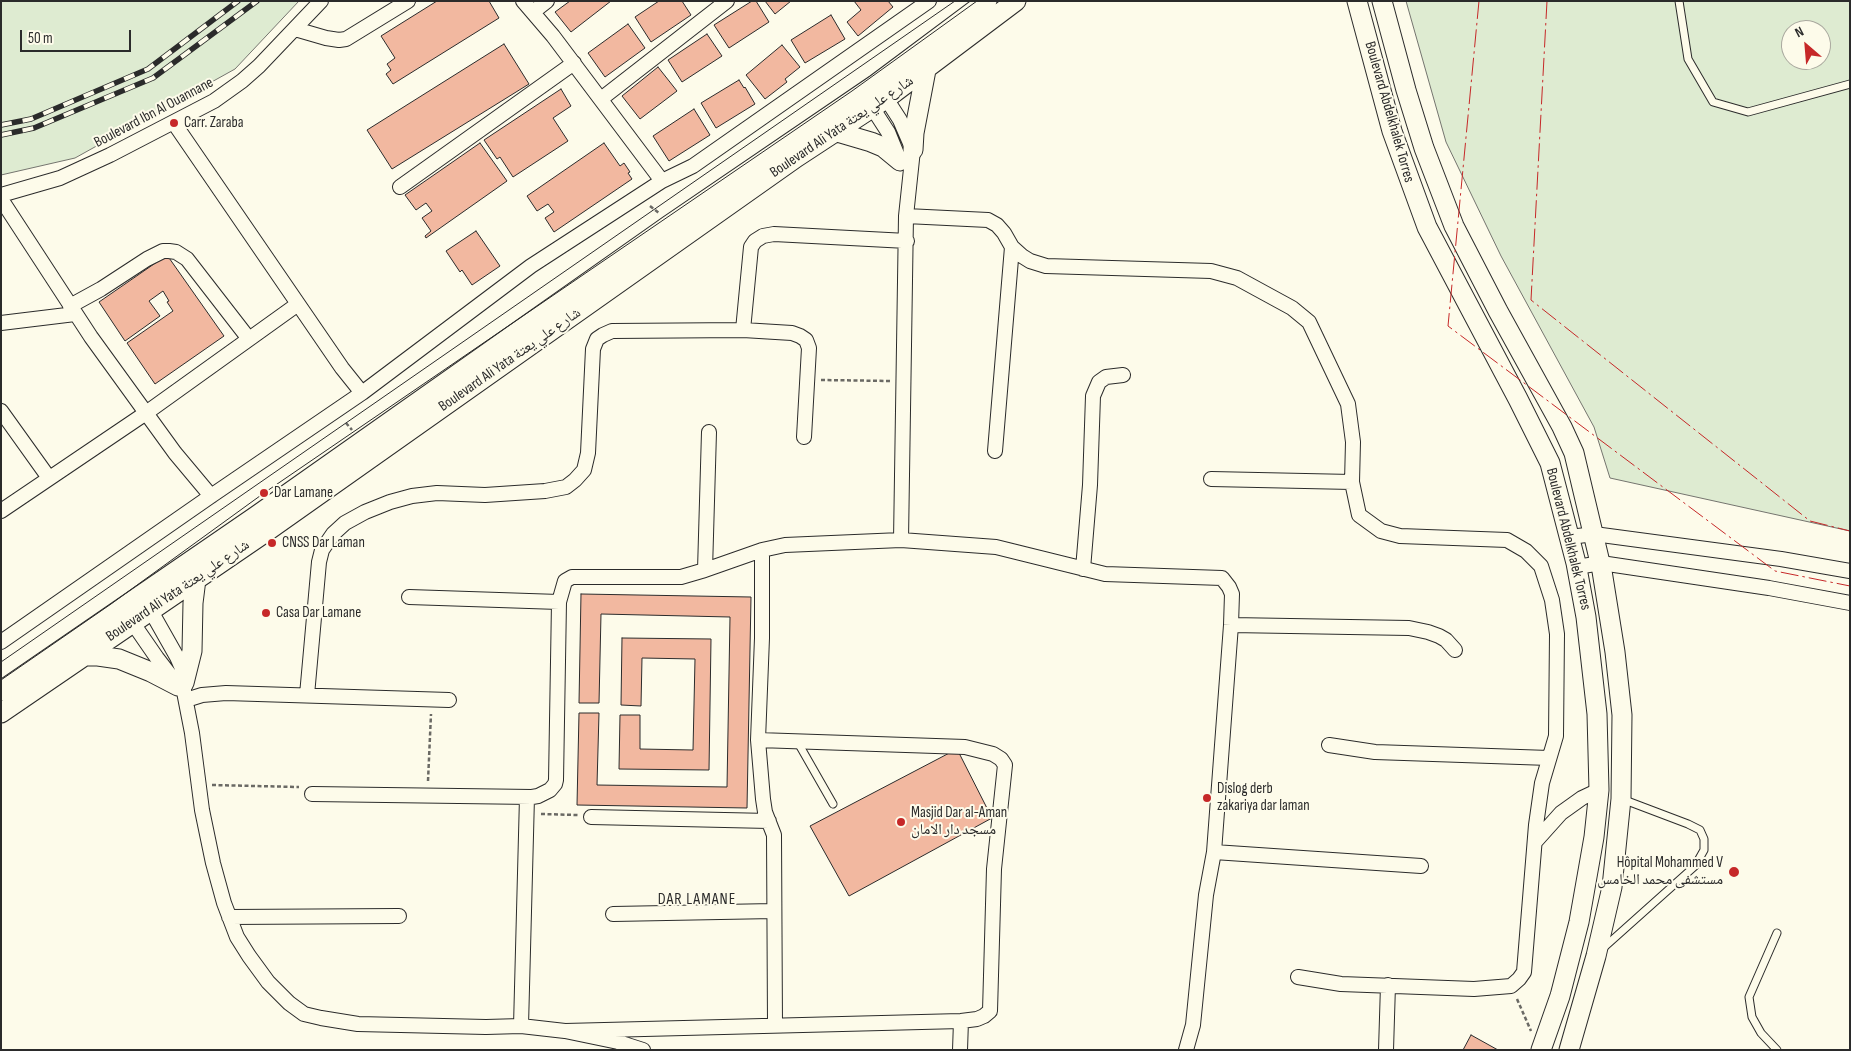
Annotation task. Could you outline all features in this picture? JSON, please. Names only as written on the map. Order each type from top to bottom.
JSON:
[{"type":"main road","name":"Boulevard Ali Yata شارع علي يعتة","points":[[146,603],[196,579],[323,492],[797,157],[837,132],[874,96],[987,1]]},
{"type":"main road","name":"Boulevard Ali Yata شارع علي يعتة","points":[[1,691],[146,603],[256,516],[677,220],[874,96],[926,70],[1016,1]]},
{"type":"main road","name":"Boulevard Abdelkhalek Torres","points":[[1357,1],[1392,131],[1427,227],[1550,463],[1570,537],[1586,616],[1597,714],[1599,790],[1594,837],[1579,922],[1560,996],[1541,1050]]},
{"type":"main road","name":"Boulevard Abdelkhalek Torres","points":[[1382,1],[1406,90],[1438,189],[1470,260],[1562,427],[1574,453],[1601,563],[1615,652],[1622,716],[1621,799],[1612,887],[1596,956],[1569,1050]]},
{"type":"main road","points":[[837,132],[877,144],[907,163],[926,70]]},
{"type":"main road","points":[[84,656],[119,659],[151,672],[183,690],[192,651],[193,603],[196,579]]},
{"type":"main road","name":"Boulevard Ali Yata شارع علي يعتة","points":[[1,713],[84,656],[127,615]]},
{"type":"street","name":"Boulevard Ibn Al Ouannane","points":[[1,195],[60,178],[174,123],[214,101],[242,81],[321,1]]},
{"type":"street","points":[[295,29],[326,38],[346,39],[408,1]]},
{"type":"street","points":[[522,1],[574,63],[662,181]]},
{"type":"street","points":[[533,12],[547,1]]},
{"type":"street","points":[[601,99],[727,1]]},
{"type":"street","points":[[1,642],[362,393],[531,266],[662,181],[693,166],[929,1]]},
{"type":"street","points":[[400,187],[574,63]]},
{"type":"street","points":[[874,96],[888,132],[907,163],[901,540]]},
{"type":"street","points":[[174,123],[342,368],[362,393]]},
{"type":"street","points":[[1,199],[73,310],[175,453],[211,496]]},
{"type":"street","points":[[906,216],[988,220],[1004,233],[1012,247],[1030,261],[1046,266],[1211,271],[1237,278],[1301,314],[1313,330],[1348,404],[1354,442],[1352,482],[1359,515],[1382,532],[1400,536],[1507,540],[1526,551],[1541,566],[1552,600],[1557,634],[1556,736],[1542,784],[1524,972],[1520,979],[1511,986],[1474,988],[1341,984],[1298,977]]},
{"type":"street","points":[[743,330],[751,247],[755,241],[763,236],[774,234],[907,240]]},
{"type":"street","points":[[995,451],[1012,247]]},
{"type":"street","points":[[1,323],[73,310],[147,259],[163,251],[169,251],[176,252],[187,259],[249,339]]},
{"type":"street","points":[[1,511],[146,413],[298,304]]},
{"type":"street","points":[[307,694],[322,550],[333,534],[345,523],[382,505],[412,496],[438,493],[485,495],[545,491],[566,487],[584,470],[588,453],[593,349],[597,340],[603,334],[612,331],[743,330],[792,333],[806,340],[809,348],[804,436]]},
{"type":"street","points":[[1083,569],[1090,484],[1093,396],[1099,382],[1106,377],[1123,375]]},
{"type":"street","points":[[1,411],[49,478]]},
{"type":"street","points":[[706,570],[709,432]]},
{"type":"street","points":[[1211,480],[1352,482]]},
{"type":"street","points":[[1570,537],[1594,534],[1781,559],[1850,571]]},
{"type":"street","points":[[312,794],[527,797],[544,794],[555,784],[559,602],[565,581],[572,576],[681,577],[762,550],[785,546],[901,540],[996,547],[1105,574],[1222,578],[1230,586],[1232,594],[1232,625],[1214,852],[1206,895],[1193,1025],[1186,1050]]},
{"type":"street","points":[[762,550],[762,638],[758,740],[762,799],[774,835],[775,1025]]},
{"type":"street","points":[[1577,568],[1601,563],[1769,588],[1850,604]]},
{"type":"street","points":[[409,597],[559,602]]},
{"type":"street","points":[[146,603],[178,656],[184,673],[183,690],[198,785],[213,863],[229,917],[237,937],[268,982],[289,1003],[304,1014],[358,1024],[521,1026],[565,1031],[618,1042],[643,1050]]},
{"type":"street","points":[[127,615],[156,658],[183,690],[202,696],[226,693],[307,694],[449,700]]},
{"type":"street","points":[[1232,625],[1409,628],[1439,636],[1446,640],[1455,650]]},
{"type":"street","points":[[565,1031],[961,1021],[977,1020],[990,1011],[994,869],[1005,765],[1001,759],[993,754],[965,747],[758,740]]},
{"type":"street","points":[[1329,745],[1375,752],[1549,758]]},
{"type":"street","points":[[1535,842],[1561,813],[1582,798],[1599,790]]},
{"type":"street","points":[[521,1026],[527,797]]},
{"type":"street","points":[[591,817],[769,821]]},
{"type":"street","points":[[1214,852],[1421,866]]},
{"type":"street","points":[[613,914],[774,911]]},
{"type":"street","points":[[229,917],[399,916]]},
{"type":"street","points":[[1386,1050],[1388,985]]},
{"type":"street","points":[[960,1050],[961,1021]]},
{"type":"lane","points":[[1680,1],[1688,59],[1713,102],[1748,112],[1850,84]]},
{"type":"lane","points":[[797,741],[833,804]]},
{"type":"lane","points":[[1596,956],[1695,866],[1704,850],[1704,839],[1700,830],[1621,799]]},
{"type":"lane","points":[[1777,933],[1750,997],[1752,1017],[1761,1033],[1777,1050]]},
{"type":"path","points":[[807,380],[904,381]]},
{"type":"path","points":[[427,795],[432,699]]},
{"type":"path","points":[[198,785],[300,787],[312,794]]},
{"type":"path","points":[[527,814],[591,817]]},
{"type":"path","points":[[1511,986],[1531,1032]]},
{"type":"green space","points":[[1,1],[299,1],[235,69],[75,158],[1,175]]},
{"type":"green space","points":[[1406,1],[1850,1],[1850,531],[1610,478],[1594,427],[1501,256],[1446,142]]},
{"type":"building","points":[[437,1],[489,1],[499,18],[393,84],[386,74],[391,70],[387,64],[395,58],[381,36]]},
{"type":"building","points":[[570,1],[611,1],[571,32],[555,12]]},
{"type":"building","points":[[659,1],[682,1],[691,15],[651,42],[635,17]]},
{"type":"building","points":[[752,1],[756,1],[769,22],[729,48],[714,25]]},
{"type":"building","points":[[765,1],[791,1],[775,14]]},
{"type":"building","points":[[854,1],[888,1],[893,7],[858,36],[847,22],[861,10]]},
{"type":"building","points":[[831,15],[845,39],[805,63],[791,40]]},
{"type":"building","points":[[628,24],[645,48],[605,77],[588,53]]},
{"type":"building","points":[[707,34],[722,56],[682,82],[668,60]]},
{"type":"building","points":[[504,44],[529,84],[392,169],[367,130]]},
{"type":"building","points":[[782,45],[800,67],[785,79],[787,82],[765,99],[746,75]]},
{"type":"building","points":[[658,67],[677,91],[640,119],[622,96]]},
{"type":"building","points":[[739,80],[755,104],[716,128],[701,103]]},
{"type":"building","points":[[561,89],[571,106],[553,118],[568,141],[513,177],[500,157],[497,159],[484,140]]},
{"type":"building","points":[[694,109],[710,135],[669,161],[653,136]]},
{"type":"building","points":[[480,143],[507,181],[426,238],[425,236],[431,231],[422,218],[432,211],[426,203],[416,210],[405,195]]},
{"type":"building","points":[[604,143],[620,166],[624,163],[632,179],[554,232],[545,218],[554,212],[548,204],[537,211],[527,196]]},
{"type":"building","points":[[476,231],[500,266],[472,285],[462,270],[460,272],[446,251]]},
{"type":"building","points":[[167,255],[224,336],[155,384],[127,343],[173,311],[163,291],[149,301],[160,316],[125,341],[99,302]]},
{"type":"building","points":[[581,594],[751,597],[747,808],[577,805],[579,713],[599,713],[597,785],[727,787],[730,617],[601,614],[599,703],[579,703]]},
{"type":"building","points":[[622,638],[711,639],[709,770],[619,769],[620,715],[640,715],[640,749],[693,750],[695,659],[642,658],[641,706],[621,705]]},
{"type":"building","name":"Masjid Dar al-Aman مسجد دار الامان","points":[[957,749],[992,818],[849,896],[810,826]]},
{"type":"building","points":[[1471,1035],[1498,1050],[1463,1050]]},
{"type":"tram line","points":[[1,662],[955,1]]},
{"type":"tram line","points":[[1,680],[111,604],[264,493],[852,91],[977,1]]},
{"type":"railway","points":[[1,125],[31,119],[148,69],[238,1]]},
{"type":"railway","points":[[1,135],[34,128],[153,78],[257,1]]},
{"type":"power","points":[[1479,1],[1448,326],[1775,571],[1850,586]]},
{"type":"power","points":[[1547,1],[1531,300],[1810,521],[1850,531]]},
{"type":"place","name":"Carr. Zaraba","points":[[174,123]]},
{"type":"place","name":"Dar Lamane","points":[[264,493]]},
{"type":"place","name":"CNSS Dar Laman","points":[[272,543]]},
{"type":"place","name":"Casa Dar Lamane","points":[[266,613]]},
{"type":"place","name":"Dislog derb zakariya dar laman","points":[[1207,798]]},
{"type":"place","name":"Masjid Dar al-Aman مسجد دار الامان","points":[[901,822]]},
{"type":"place","name":"Hôpital Mohammed V مستشفى محمد الخامس","points":[[1734,872]]},
{"type":"district","name":"DAR LAMANE","points":[[697,900]]}]
